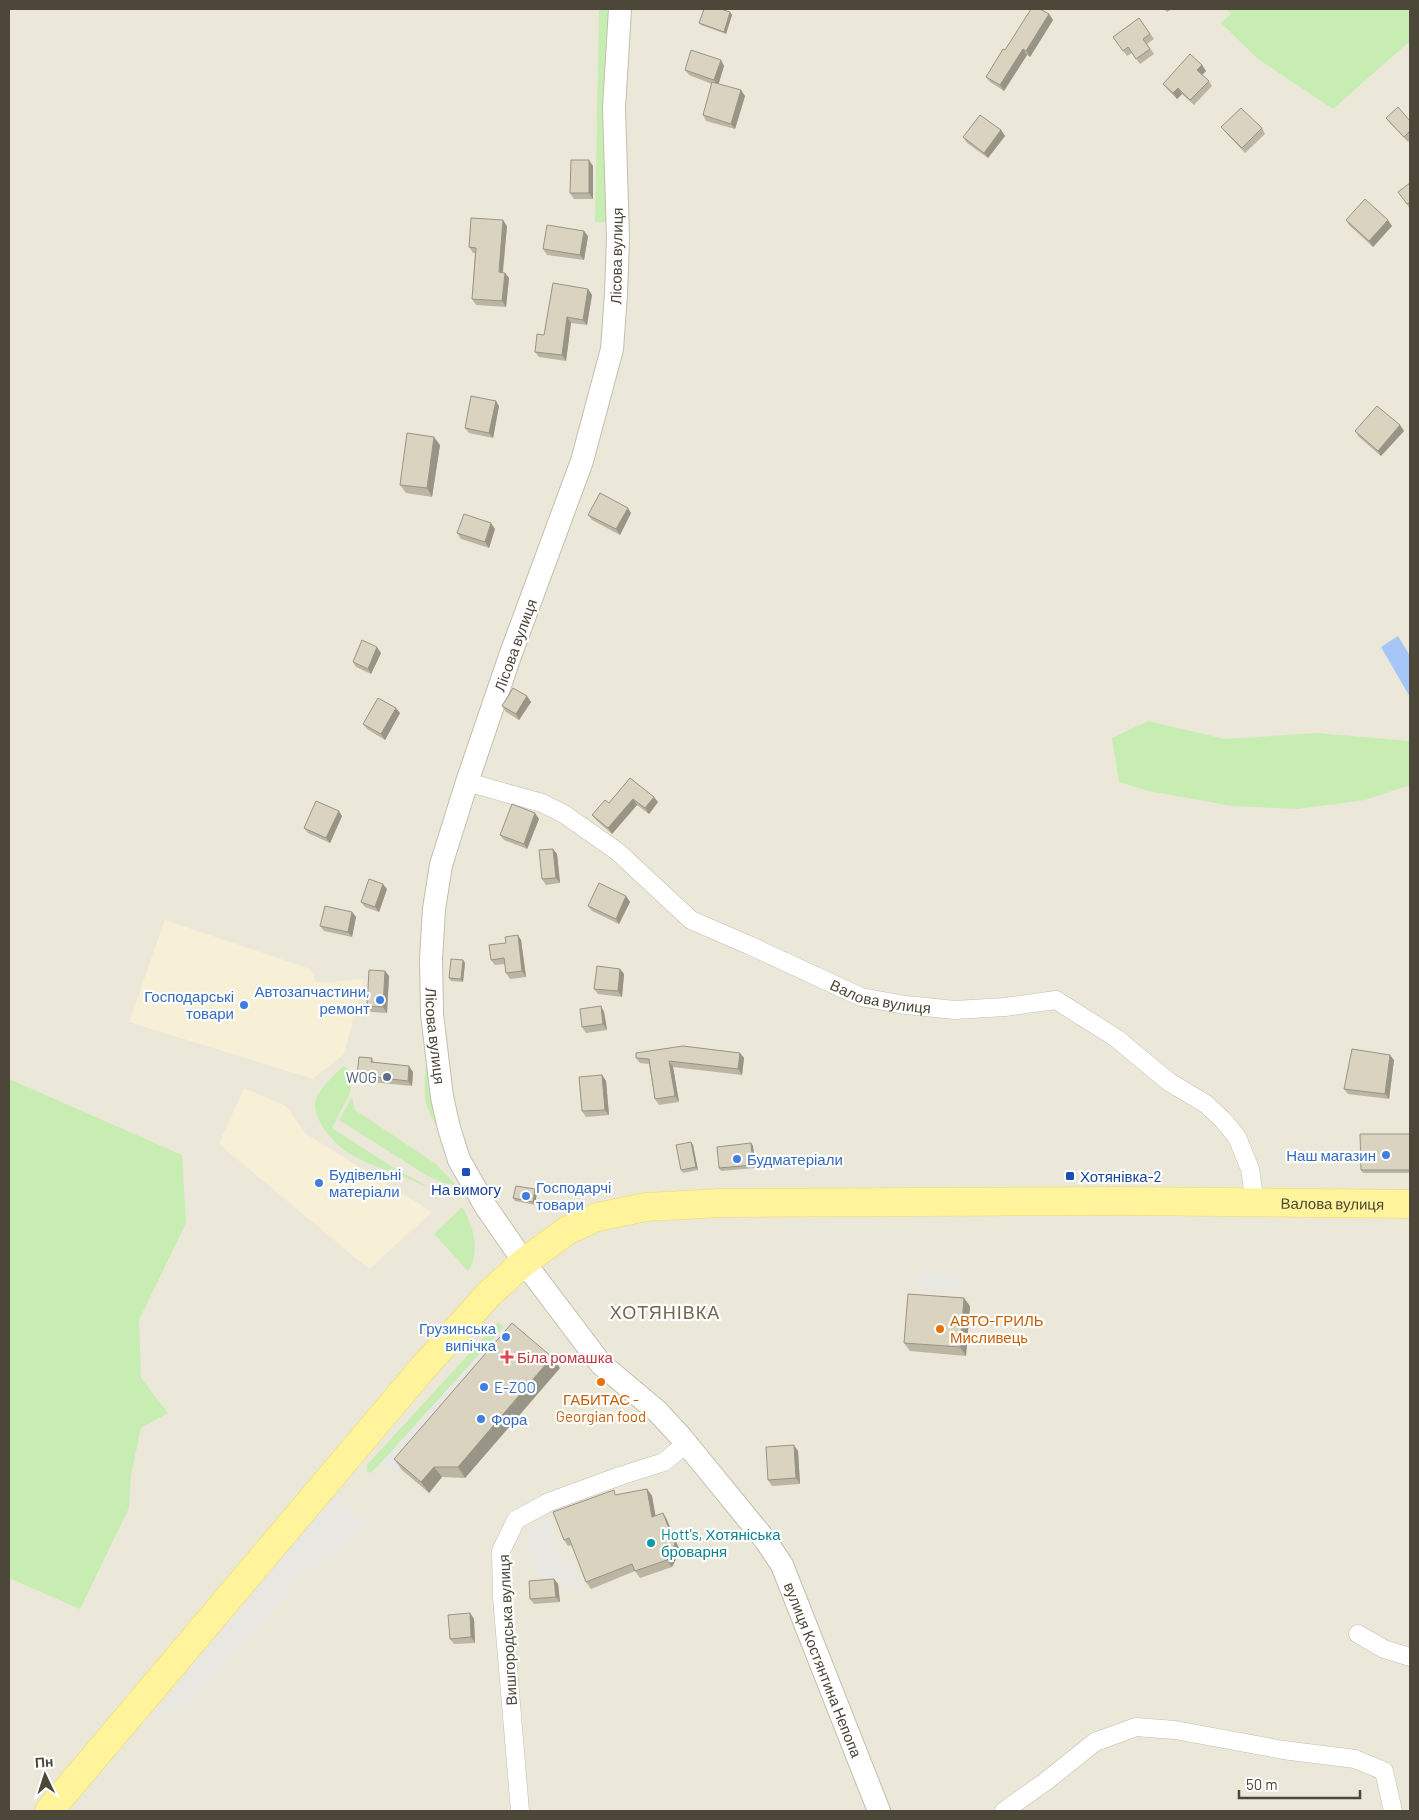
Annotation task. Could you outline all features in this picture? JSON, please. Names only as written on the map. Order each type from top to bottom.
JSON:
[{"type":"main road","name":"Валова вулиця","points":[[49,1811],[422,1369],[488,1295],[524,1262],[568,1230],[583,1223],[598,1217],[646,1207],[721,1202],[1121,1201],[1410,1204]]},
{"type":"street","name":"Лісова вулиця","points":[[524,1262],[486,1207],[459,1160],[449,1128],[441,1089],[432,1014],[431,958],[434,909],[441,865],[467,782],[510,656],[582,461],[612,349],[618,238],[614,108],[620,9]]},
{"type":"street","name":"Валова вулиця","points":[[467,782],[542,803],[564,814],[618,852],[691,920],[861,997],[905,1005],[955,1010],[1005,1007],[1056,1000],[1116,1038],[1169,1082],[1206,1104],[1223,1120],[1236,1137],[1250,1168],[1255,1203]]},
{"type":"street","name":"вулиця Костянтина Непопа","points":[[524,1262],[601,1364],[657,1411],[766,1541],[782,1565],[879,1811]]},
{"type":"street","name":"Вишгородська вулиця","points":[[520,1811],[502,1597],[501,1552],[516,1520],[549,1502],[664,1462],[686,1444]]},
{"type":"street","points":[[1358,1634],[1384,1649],[1410,1657]]},
{"type":"street","points":[[1004,1811],[1045,1782],[1095,1742],[1136,1726],[1175,1730],[1283,1750],[1355,1759],[1384,1771],[1393,1811]]},
{"type":"shaded area","name":"ХОТЯНІВКА","points":[[9,9],[1410,9],[1410,1811],[9,1811]]},
{"type":"shaded area","points":[[165,920],[310,969],[317,983],[364,979],[344,1054],[313,1079],[129,1022]]},
{"type":"shaded area","points":[[244,1088],[286,1106],[306,1134],[432,1212],[369,1269],[219,1144]]},
{"type":"shaded area","points":[[919,1270],[962,1275],[960,1291],[917,1287]]},
{"type":"shaded area","points":[[504,1327],[515,1338],[399,1471],[379,1465]]},
{"type":"shaded area","points":[[331,1496],[366,1524],[340,1554],[308,1569],[194,1700],[152,1719]]},
{"type":"shaded area","points":[[549,1518],[561,1562],[572,1558],[583,1587],[563,1589],[558,1577],[539,1582],[537,1570],[531,1564],[527,1534],[532,1525]]},
{"type":"green space","points":[[599,9],[607,9],[610,26],[612,222],[595,222]]},
{"type":"green space","points":[[1226,9],[1410,9],[1410,41],[1333,109],[1258,59],[1221,23],[1231,14]]},
{"type":"green space","points":[[1148,721],[1225,739],[1317,733],[1410,741],[1410,785],[1365,800],[1297,809],[1232,806],[1149,791],[1119,782],[1112,738]]},
{"type":"green space","points":[[429,1046],[445,1141],[427,1106],[425,1076]]},
{"type":"green space","points":[[343,1066],[353,1072],[350,1093],[332,1128],[391,1166],[430,1188],[348,1153],[324,1129],[316,1114],[316,1099],[324,1086]]},
{"type":"green space","points":[[9,1079],[182,1155],[186,1223],[139,1320],[141,1378],[168,1413],[141,1428],[131,1475],[129,1508],[80,1609],[9,1578]]},
{"type":"green space","points":[[352,1097],[355,1110],[436,1164],[456,1185],[444,1183],[426,1175],[339,1120]]},
{"type":"green space","points":[[462,1207],[472,1230],[475,1247],[472,1264],[468,1271],[434,1234]]},
{"type":"green space","points":[[498,1322],[504,1327],[379,1465],[370,1473],[367,1471],[367,1465]]},
{"type":"water","points":[[1398,636],[1410,656],[1410,697],[1381,647]]},
{"type":"building","points":[[704,9],[721,9],[730,12],[724,32],[699,23]]},
{"type":"building","points":[[1031,9],[1040,9],[1049,14],[1026,51],[1023,49],[1000,85],[986,77]]},
{"type":"building","points":[[1139,18],[1150,34],[1143,39],[1150,49],[1136,59],[1128,47],[1123,51],[1113,37]]},
{"type":"building","points":[[691,50],[721,60],[714,80],[685,70]]},
{"type":"building","points":[[1190,54],[1202,65],[1197,70],[1209,81],[1190,100],[1178,88],[1173,93],[1163,84]]},
{"type":"building","points":[[712,82],[741,90],[731,124],[703,115]]},
{"type":"building","points":[[1398,107],[1410,121],[1410,131],[1404,137],[1386,118]]},
{"type":"building","points":[[1241,108],[1262,128],[1242,148],[1221,127]]},
{"type":"building","points":[[980,115],[1001,130],[984,153],[963,137]]},
{"type":"building","points":[[571,160],[589,160],[589,193],[570,193]]},
{"type":"building","points":[[1410,183],[1410,202],[1407,204],[1398,192]]},
{"type":"building","points":[[1365,199],[1388,220],[1369,241],[1346,220]]},
{"type":"building","points":[[471,218],[503,220],[499,272],[505,273],[502,301],[472,299],[476,248],[469,247]]},
{"type":"building","points":[[547,225],[584,231],[580,255],[543,249]]},
{"type":"building","points":[[553,283],[588,289],[583,320],[567,317],[562,355],[535,352],[537,334],[544,335]]},
{"type":"building","points":[[471,396],[496,401],[489,433],[465,428]]},
{"type":"building","points":[[1377,406],[1400,425],[1378,451],[1355,431]]},
{"type":"building","points":[[407,433],[434,437],[427,488],[400,485]]},
{"type":"building","points":[[600,493],[628,508],[616,529],[588,515]]},
{"type":"building","points":[[464,514],[491,523],[485,542],[457,533]]},
{"type":"building","points":[[362,640],[377,647],[368,669],[353,662]]},
{"type":"building","points":[[513,688],[527,696],[516,714],[502,706]]},
{"type":"building","points":[[378,698],[396,708],[381,734],[363,724]]},
{"type":"building","points":[[630,778],[654,797],[645,808],[633,799],[608,828],[592,815],[605,800],[609,803]]},
{"type":"building","points":[[316,801],[339,811],[326,838],[304,828]]},
{"type":"building","points":[[512,804],[535,813],[524,844],[500,835]]},
{"type":"building","points":[[553,849],[556,878],[542,879],[539,850]]},
{"type":"building","points":[[369,879],[383,884],[375,907],[361,902]]},
{"type":"building","points":[[599,883],[626,896],[616,919],[588,906]]},
{"type":"building","points":[[325,906],[352,912],[348,932],[320,926]]},
{"type":"building","points":[[518,935],[522,971],[506,973],[504,958],[491,960],[489,945],[506,943],[505,937]]},
{"type":"building","points":[[451,959],[463,960],[461,979],[449,978]]},
{"type":"building","points":[[597,966],[620,969],[618,991],[594,989]]},
{"type":"building","points":[[369,970],[385,971],[383,1007],[367,1006]]},
{"type":"building","points":[[601,1006],[603,1024],[582,1027],[580,1009]]},
{"type":"building","points":[[683,1046],[740,1053],[738,1069],[669,1061],[675,1096],[655,1099],[649,1059],[636,1058],[636,1053]]},
{"type":"building","points":[[1352,1049],[1390,1055],[1385,1094],[1344,1089]]},
{"type":"building","points":[[359,1057],[372,1058],[371,1062],[409,1066],[408,1081],[357,1075]]},
{"type":"building","points":[[602,1075],[605,1110],[582,1111],[579,1077]]},
{"type":"building","name":"Наш магазин","points":[[1360,1134],[1410,1134],[1410,1170],[1361,1170]]},
{"type":"building","points":[[691,1142],[696,1167],[681,1170],[676,1145]]},
{"type":"building","name":"Будматеріали","points":[[751,1143],[753,1165],[719,1168],[717,1147]]},
{"type":"building","name":"Господарчі товари","points":[[516,1186],[535,1189],[533,1202],[513,1198]]},
{"type":"building","name":"АВТО-ГРИЛЬ Мисливець","points":[[908,1294],[964,1298],[960,1347],[904,1343]]},
{"type":"building","name":"Фора","points":[[512,1323],[552,1357],[458,1467],[434,1467],[421,1482],[394,1459]]},
{"type":"building","points":[[794,1445],[796,1478],[768,1480],[766,1447]]},
{"type":"building","points":[[647,1489],[652,1517],[663,1513],[675,1544],[667,1560],[635,1571],[632,1564],[586,1582],[569,1538],[564,1540],[553,1512],[614,1490],[615,1495]]},
{"type":"building","points":[[554,1579],[556,1597],[530,1599],[529,1581]]},
{"type":"building","points":[[470,1613],[471,1637],[450,1639],[448,1615]]},
{"type":"place","name":"Автозапчастини, ремонт","points":[[380,1000]]},
{"type":"place","name":"Господарські товари","points":[[244,1005]]},
{"type":"place","name":"WOG","points":[[387,1077]]},
{"type":"place","name":"Наш магазин","points":[[1386,1155]]},
{"type":"place","name":"Будматеріали","points":[[737,1159]]},
{"type":"place","name":"На вимогу","points":[[466,1172]]},
{"type":"place","name":"Хотянівка-2","points":[[1070,1176]]},
{"type":"place","name":"Будівельні матеріали","points":[[319,1183]]},
{"type":"place","name":"Господарчі товари","points":[[526,1196]]},
{"type":"place","name":"АВТО-ГРИЛЬ Мисливець","points":[[940,1329]]},
{"type":"place","name":"Грузинська випічка","points":[[506,1337]]},
{"type":"place","name":"Біла ромашка","points":[[507,1357]]},
{"type":"place","name":"ГАБИТАС - Georgian food","points":[[601,1382]]},
{"type":"place","name":"E-ZOO","points":[[484,1387]]},
{"type":"place","name":"Фора","points":[[481,1419]]},
{"type":"place","name":"Hott's, Хотяніська броварня","points":[[651,1543]]},
{"type":"district","name":"ХОТЯНІВКА","points":[[665,1312]]}]
